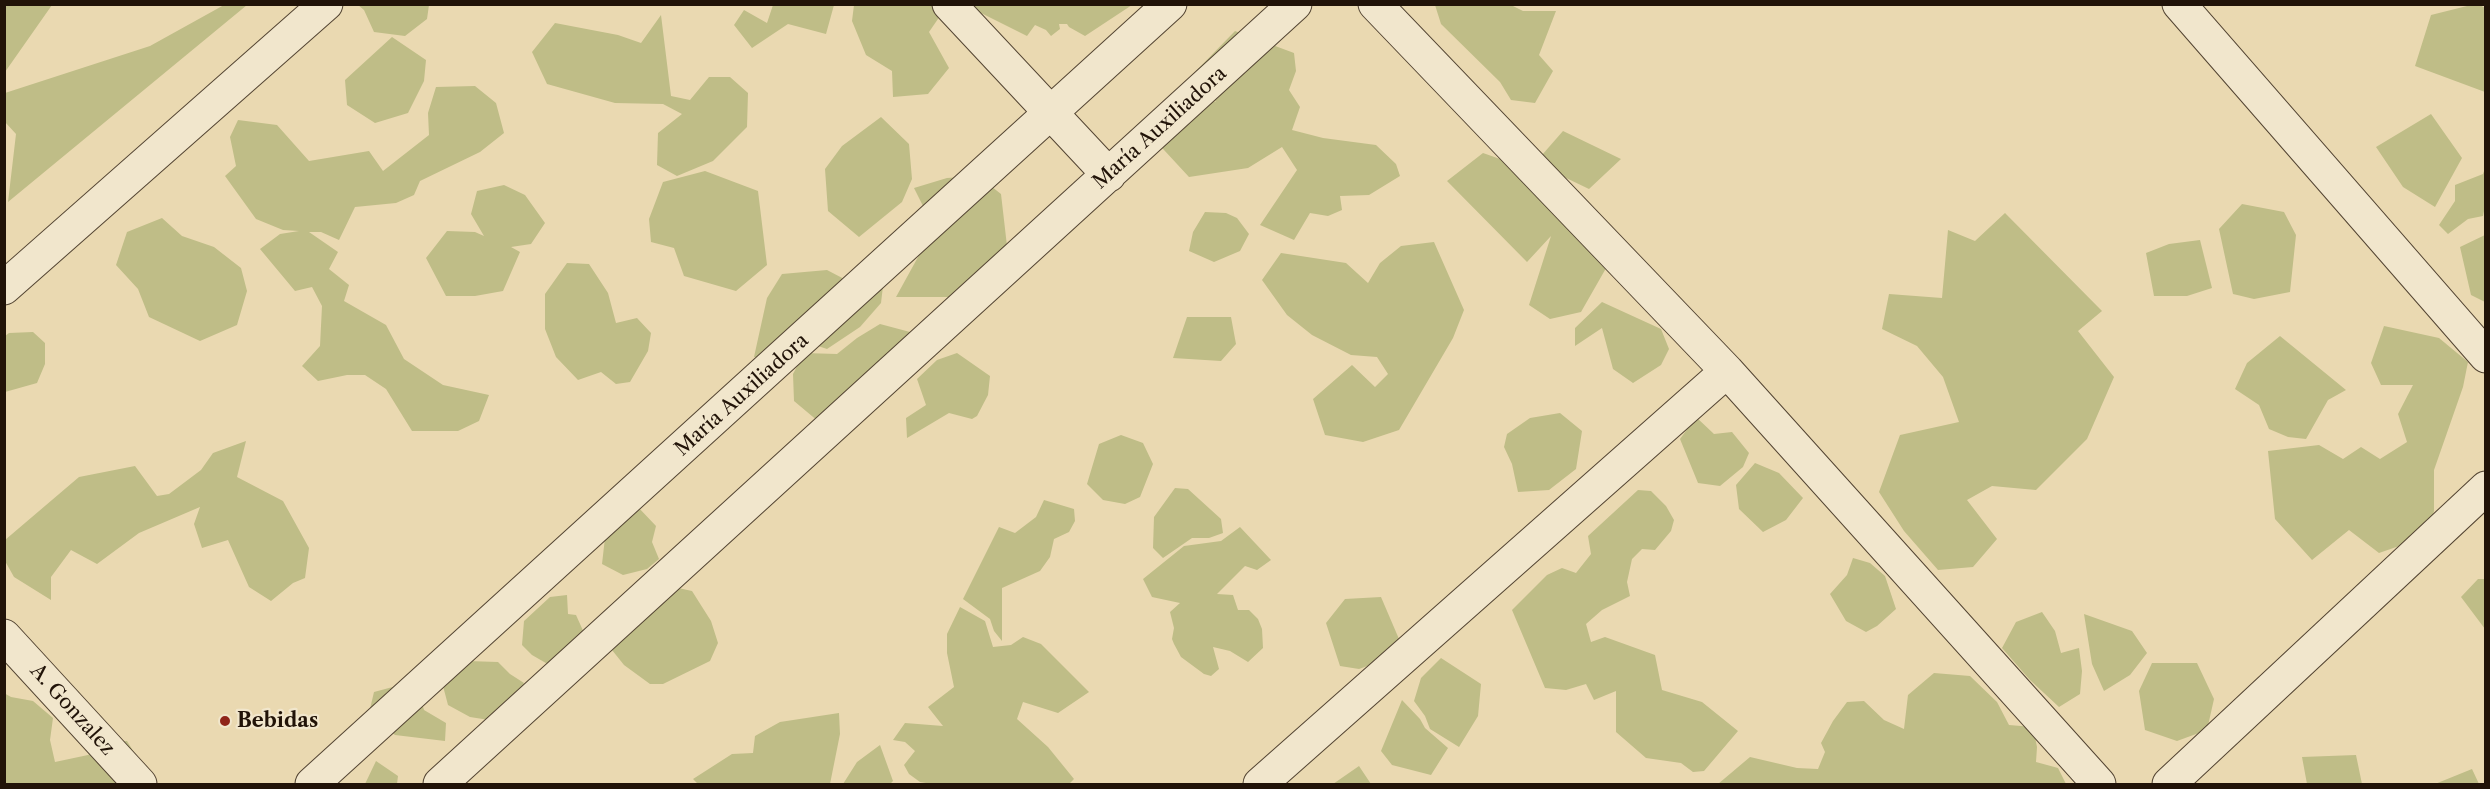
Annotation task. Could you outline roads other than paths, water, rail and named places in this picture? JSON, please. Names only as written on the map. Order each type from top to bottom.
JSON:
[{"type":"street","points":[[4,288],[326,4]]},
{"type":"street","points":[[949,4],[1109,175]]},
{"type":"street","name":"María Auxiliadora","points":[[312,784],[1170,4]]},
{"type":"street","name":"María Auxiliadora","points":[[440,784],[1295,4]]},
{"type":"street","points":[[1375,4],[1727,371],[2099,784]]},
{"type":"street","points":[[2179,4],[2486,356]]},
{"type":"street","points":[[1260,784],[1727,371]]},
{"type":"street","points":[[2169,784],[2486,488]]},
{"type":"street","name":"A. Gonzalez","points":[[4,636],[140,784]]},
{"type":"place","name":"Bebidas","points":[[225,721]]}]
